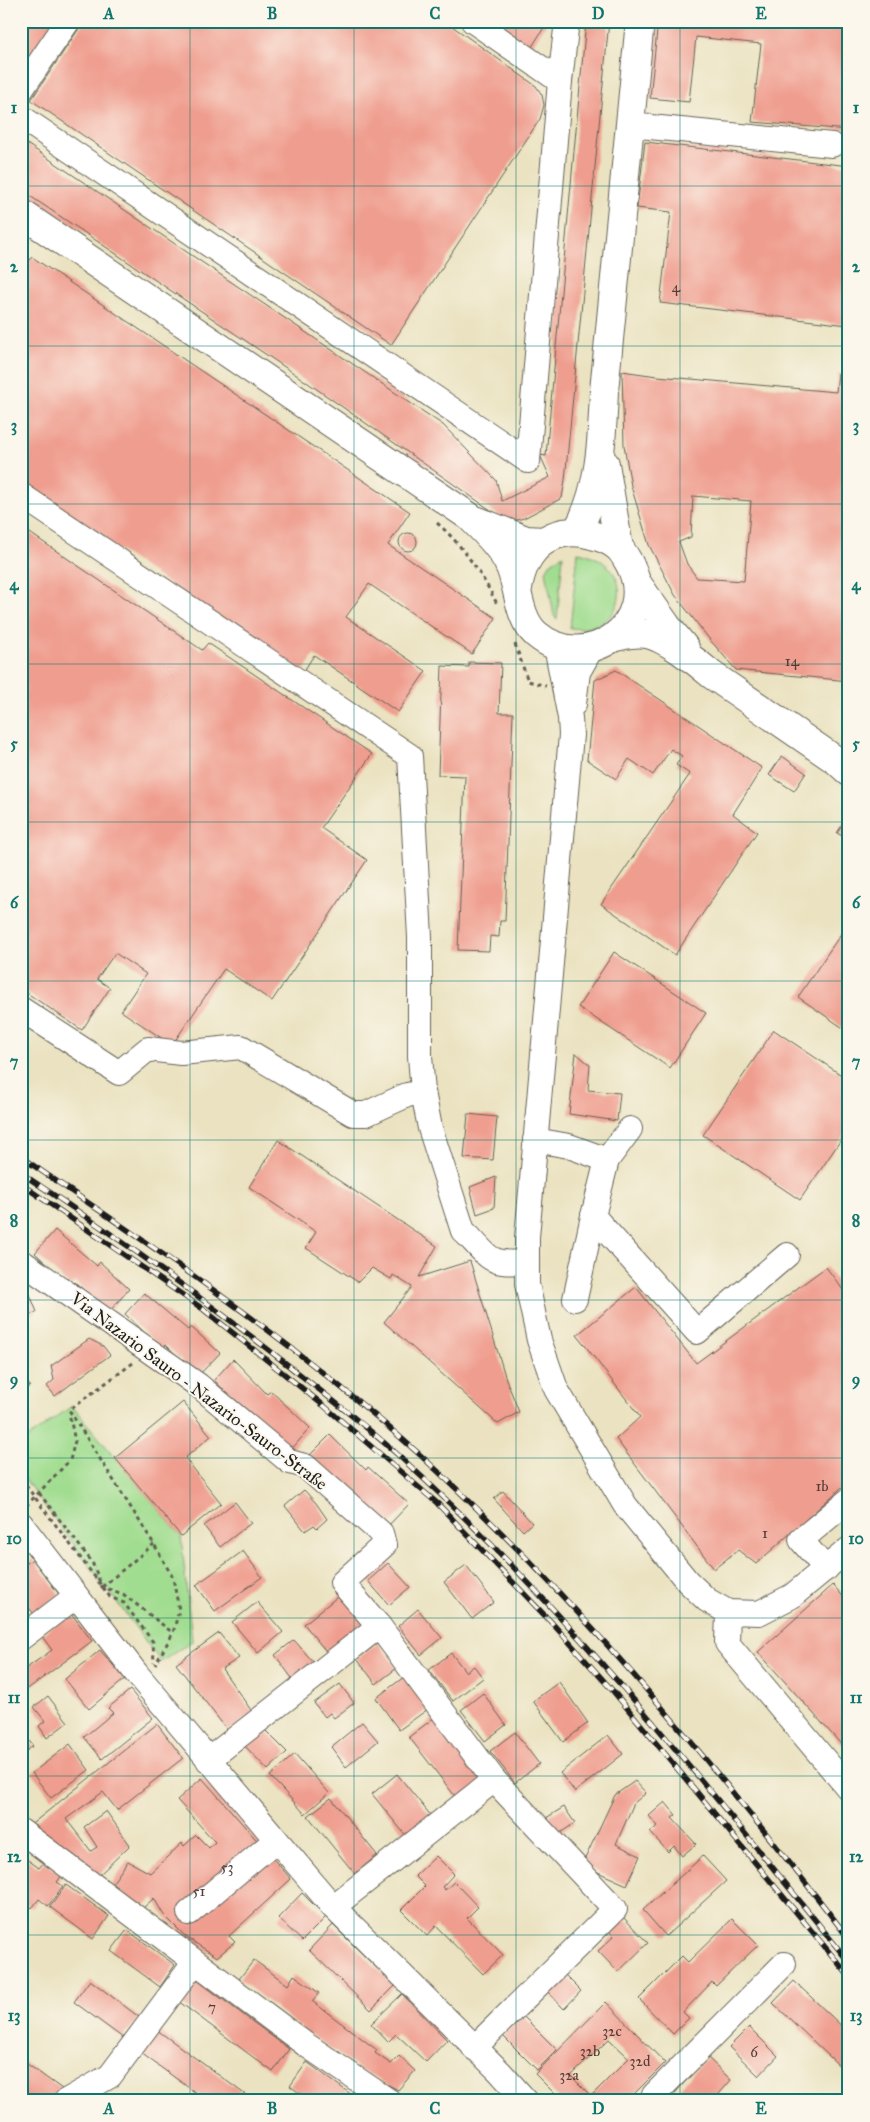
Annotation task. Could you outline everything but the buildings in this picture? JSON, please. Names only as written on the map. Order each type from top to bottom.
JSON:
[{"type":"main road","points":[[577,531],[591,499],[601,440],[604,390],[640,21]]},
{"type":"main road","points":[[21,213],[470,517],[526,540],[544,541]]},
{"type":"main road","points":[[601,440],[619,548]]},
{"type":"main road","points":[[470,517],[500,550],[510,566],[518,588],[524,617],[535,633],[556,646],[573,650],[603,643],[628,634],[648,634],[693,659],[712,675],[837,761],[849,772]]},
{"type":"main road","points":[[518,588],[520,574],[526,560],[535,548],[553,536],[577,531],[607,539],[619,548],[634,572],[637,583],[636,597],[631,616],[603,643]]},
{"type":"main road","points":[[637,583],[693,659]]},
{"type":"street","points":[[21,90],[68,21]]},
{"type":"street","points":[[473,21],[560,81]]},
{"type":"street","points":[[21,117],[528,461],[560,81],[567,21]]},
{"type":"street","points":[[630,125],[832,145]]},
{"type":"street","points":[[21,495],[410,756],[420,938],[420,1056],[423,1092],[430,1128],[463,1231],[495,1260],[527,1262]]},
{"type":"street","points":[[570,718],[577,690],[578,672],[603,643]]},
{"type":"street","points":[[556,646],[570,718],[571,735],[526,1237],[527,1284],[539,1340],[556,1389],[625,1505],[688,1582],[707,1600],[728,1612],[759,1613],[792,1596],[849,1550]]},
{"type":"street","points":[[21,1009],[119,1073],[148,1049],[181,1053],[241,1048],[353,1114],[366,1114],[407,1095],[423,1092]]},
{"type":"street","points":[[575,1299],[607,1160],[630,1129]]},
{"type":"street","points":[[535,1140],[569,1146],[607,1160]]},
{"type":"street","points":[[593,1216],[697,1332],[787,1255]]},
{"type":"street","name":"Via Nazario Sauro - Nazario-Sauro-Straße","points":[[25,1264],[151,1350],[290,1462],[305,1466],[381,1533],[384,1545],[342,1583],[378,1626],[494,1780],[615,1909],[474,2048]]},
{"type":"street","points":[[826,1568],[801,1540],[849,1500]]},
{"type":"street","points":[[21,1524],[136,1673],[333,1908],[474,2048],[516,2097]]},
{"type":"street","points":[[21,1638],[79,1599]]},
{"type":"street","points":[[728,1612],[727,1643],[849,1789]]},
{"type":"street","points":[[208,1760],[378,1626]]},
{"type":"street","points":[[333,1908],[494,1780]]},
{"type":"street","points":[[21,1831],[304,2044],[388,2100]]},
{"type":"street","points":[[189,1913],[276,1840]]},
{"type":"street","points":[[66,2101],[110,2076],[195,1962]]},
{"type":"street","points":[[652,2101],[654,2095],[784,1964]]},
{"type":"path","points":[[433,519],[447,531],[474,567],[500,611]]},
{"type":"path","points":[[512,638],[528,681],[565,690]]},
{"type":"path","points":[[69,1410],[151,1350]]},
{"type":"path","points":[[21,1511],[70,1460],[75,1441],[69,1410]]},
{"type":"path","points":[[69,1410],[154,1544],[173,1578],[179,1610],[174,1633],[154,1667],[153,1642],[124,1603],[110,1597],[79,1599]]},
{"type":"path","points":[[21,1480],[110,1597]]},
{"type":"path","points":[[39,1493],[92,1562],[102,1587],[110,1597]]},
{"type":"path","points":[[102,1587],[154,1544]]},
{"type":"path","points":[[102,1587],[123,1594],[174,1633]]},
{"type":"green space","points":[[578,552],[598,559],[611,570],[618,583],[619,598],[614,611],[604,621],[589,628],[570,628]]},
{"type":"green space","points":[[563,555],[557,619],[554,616],[546,571],[550,564]]},
{"type":"green space","points":[[72,1406],[181,1536],[192,1641],[161,1662],[105,1586],[102,1587],[98,1577],[21,1474],[21,1443]]},
{"type":"railway","points":[[21,1157],[174,1262],[274,1335],[371,1412],[458,1490],[573,1607],[645,1688],[750,1813],[849,1939]]},
{"type":"railway","points":[[21,1173],[162,1270],[231,1321],[382,1441],[469,1522],[527,1581],[638,1705],[692,1768],[849,1962]]},
{"type":"railway","points":[[21,1184],[203,1309],[323,1405],[437,1503],[552,1623],[613,1691],[849,1976]]}]
